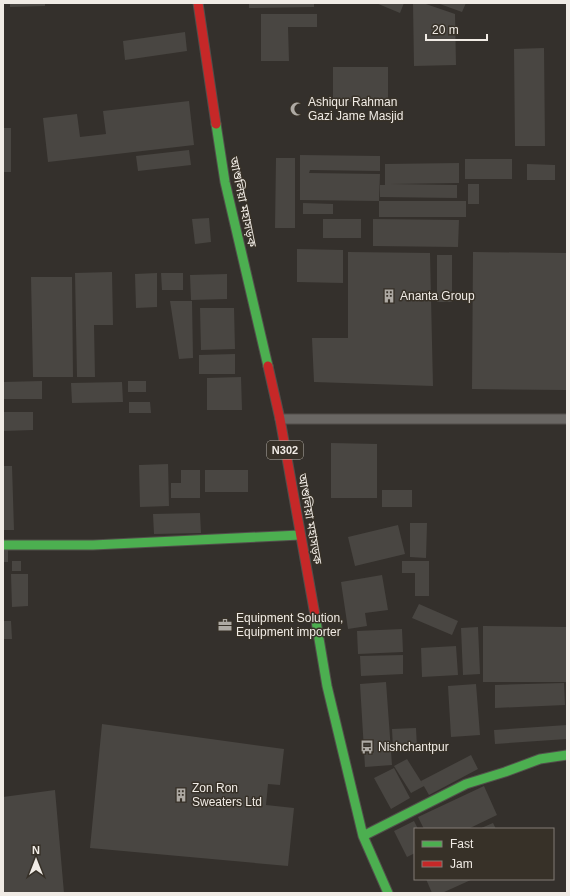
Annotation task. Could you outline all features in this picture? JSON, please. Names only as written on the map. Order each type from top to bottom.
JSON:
[{"type":"main road","name":"আশুলিয়া মহাসড়ক","points":[[198,3],[225,182],[280,419],[327,686],[364,836],[388,893]]},
{"type":"main road","points":[[3,545],[93,545],[300,535]]},
{"type":"main road","points":[[364,836],[466,784],[540,759],[567,755]]},
{"type":"lane","points":[[280,419],[567,419]]},
{"type":"building","points":[[10,3],[45,3],[45,6],[10,7]]},
{"type":"building","points":[[249,3],[314,3],[314,7],[249,8]]},
{"type":"building","points":[[376,3],[404,3],[400,13]]},
{"type":"building","points":[[413,3],[423,3],[455,14],[456,65],[414,66]]},
{"type":"building","points":[[437,3],[466,3],[462,12]]},
{"type":"building","points":[[261,14],[317,14],[317,27],[288,27],[289,61],[261,61]]},
{"type":"building","points":[[185,32],[187,51],[125,60],[123,41]]},
{"type":"building","points":[[544,48],[545,146],[515,146],[514,49]]},
{"type":"building","points":[[333,67],[388,67],[388,101],[333,102]]},
{"type":"building","points":[[189,101],[194,145],[48,162],[43,118],[77,114],[80,137],[106,134],[103,111]]},
{"type":"building","points":[[3,128],[11,128],[11,172],[3,172]]},
{"type":"building","points":[[189,150],[191,165],[138,171],[136,156]]},
{"type":"building","points":[[300,155],[380,156],[380,171],[310,170],[309,173],[380,174],[379,201],[300,200]]},
{"type":"building","points":[[276,158],[295,158],[295,228],[275,228]]},
{"type":"building","points":[[465,159],[512,159],[512,179],[465,179]]},
{"type":"building","points":[[459,163],[459,183],[391,184],[457,185],[457,198],[380,197],[380,185],[385,185],[385,164]]},
{"type":"building","points":[[527,164],[555,165],[555,180],[527,180]]},
{"type":"building","points":[[468,184],[479,184],[479,204],[468,204]]},
{"type":"building","points":[[379,201],[466,201],[466,217],[379,217]]},
{"type":"building","points":[[303,203],[333,204],[333,214],[303,214]]},
{"type":"building","points":[[209,218],[211,242],[195,244],[192,219]]},
{"type":"building","points":[[323,219],[361,219],[361,238],[323,238]]},
{"type":"building","points":[[373,219],[459,220],[458,247],[373,246]]},
{"type":"building","points":[[297,249],[343,250],[343,283],[297,282]]},
{"type":"building","name":"Ananta Group","points":[[348,252],[430,253],[433,386],[314,382],[312,338],[348,338]]},
{"type":"building","points":[[473,252],[567,253],[567,390],[472,389]]},
{"type":"building","points":[[437,255],[452,255],[452,302],[437,302]]},
{"type":"building","points":[[112,272],[113,325],[94,325],[95,377],[77,377],[75,273]]},
{"type":"building","points":[[157,273],[157,307],[136,308],[135,274]]},
{"type":"building","points":[[161,273],[183,273],[183,290],[162,290]]},
{"type":"building","points":[[227,274],[227,299],[191,300],[190,275]]},
{"type":"building","points":[[31,277],[72,277],[73,377],[33,377]]},
{"type":"building","points":[[170,301],[192,301],[193,358],[179,359]]},
{"type":"building","points":[[200,308],[234,308],[235,349],[201,350]]},
{"type":"building","points":[[235,354],[235,374],[199,374],[199,355]]},
{"type":"building","points":[[241,377],[242,410],[207,410],[207,378]]},
{"type":"building","points":[[42,381],[42,399],[3,399],[3,382]]},
{"type":"building","points":[[128,381],[146,381],[146,392],[128,392]]},
{"type":"building","points":[[122,382],[123,402],[72,403],[71,383]]},
{"type":"building","points":[[129,402],[150,402],[151,413],[129,413]]},
{"type":"building","points":[[3,412],[33,412],[33,430],[3,431]]},
{"type":"building","points":[[331,443],[377,444],[377,498],[331,498]]},
{"type":"building","points":[[168,464],[169,506],[140,507],[139,465]]},
{"type":"building","points":[[3,466],[12,466],[14,530],[3,530]]},
{"type":"building","points":[[181,470],[200,470],[200,498],[171,498],[171,483],[181,483]]},
{"type":"building","points":[[205,470],[248,470],[248,492],[205,492]]},
{"type":"building","points":[[382,490],[412,490],[412,507],[382,507]]},
{"type":"building","points":[[200,513],[201,533],[154,534],[153,514]]},
{"type":"building","points":[[410,523],[427,523],[426,558],[410,557]]},
{"type":"building","points":[[398,525],[405,554],[355,566],[348,537]]},
{"type":"building","points":[[3,547],[8,547],[8,562],[3,562]]},
{"type":"building","points":[[12,561],[21,561],[21,571],[12,571]]},
{"type":"building","points":[[402,561],[429,561],[429,596],[415,596],[415,573],[402,573]]},
{"type":"building","points":[[11,574],[28,574],[28,606],[12,607]]},
{"type":"building","points":[[382,575],[388,610],[365,613],[367,626],[348,629],[341,582]]},
{"type":"building","points":[[419,604],[458,621],[452,635],[412,618]]},
{"type":"building","points":[[3,621],[11,621],[12,639],[3,639]]},
{"type":"building","points":[[483,626],[567,627],[567,682],[483,682]]},
{"type":"building","points":[[478,627],[480,674],[463,675],[461,628]]},
{"type":"building","points":[[402,629],[403,652],[358,654],[357,631]]},
{"type":"building","points":[[456,646],[458,675],[422,677],[421,648]]},
{"type":"building","points":[[403,655],[403,674],[361,676],[360,656]]},
{"type":"building","points":[[386,682],[392,765],[365,767],[360,684]]},
{"type":"building","points":[[564,683],[565,705],[495,708],[495,685]]},
{"type":"building","points":[[476,684],[480,735],[451,737],[448,686]]},
{"type":"building","name":"Zon Ron Sweaters Ltd","points":[[102,724],[284,749],[280,785],[268,784],[266,805],[294,808],[288,866],[90,848]]},
{"type":"building","points":[[567,725],[567,739],[495,744],[494,730]]},
{"type":"building","points":[[416,728],[417,748],[393,749],[392,729]]},
{"type":"building","points":[[471,755],[478,769],[429,795],[421,781]]},
{"type":"building","points":[[407,759],[424,786],[411,793],[394,766]]},
{"type":"building","points":[[394,768],[410,798],[391,809],[374,778]]},
{"type":"building","points":[[484,786],[497,815],[470,828],[424,828],[418,817]]},
{"type":"building","points":[[55,790],[64,893],[3,893],[3,797]]},
{"type":"building","points":[[414,821],[418,828],[414,828],[414,854],[407,857],[394,831]]},
{"type":"building","points":[[493,823],[496,828],[481,828]]},
{"type":"building","points":[[426,880],[471,880],[442,893],[432,893]]},
{"type":"traffic: fast","points":[[216,124],[225,182],[268,366]]},
{"type":"traffic: fast","points":[[3,545],[93,545],[300,535]]},
{"type":"traffic: fast","points":[[315,615],[327,686],[363,836],[388,893]]},
{"type":"traffic: fast","points":[[363,836],[466,784],[540,759],[567,755]]},
{"type":"traffic: jam","points":[[198,3],[216,124]]},
{"type":"traffic: jam","points":[[268,366],[280,419],[315,615]]},
{"type":"place","name":"Ashiqur Rahman Gazi Jame Masjid","points":[[297,109]]},
{"type":"place","name":"Ananta Group","points":[[389,296]]},
{"type":"place","name":"Equipment Solution, Equipment importer","points":[[225,625]]},
{"type":"place","name":"Nishchantpur","points":[[367,747]]},
{"type":"place","name":"Zon Ron Sweaters Ltd","points":[[181,795]]}]
